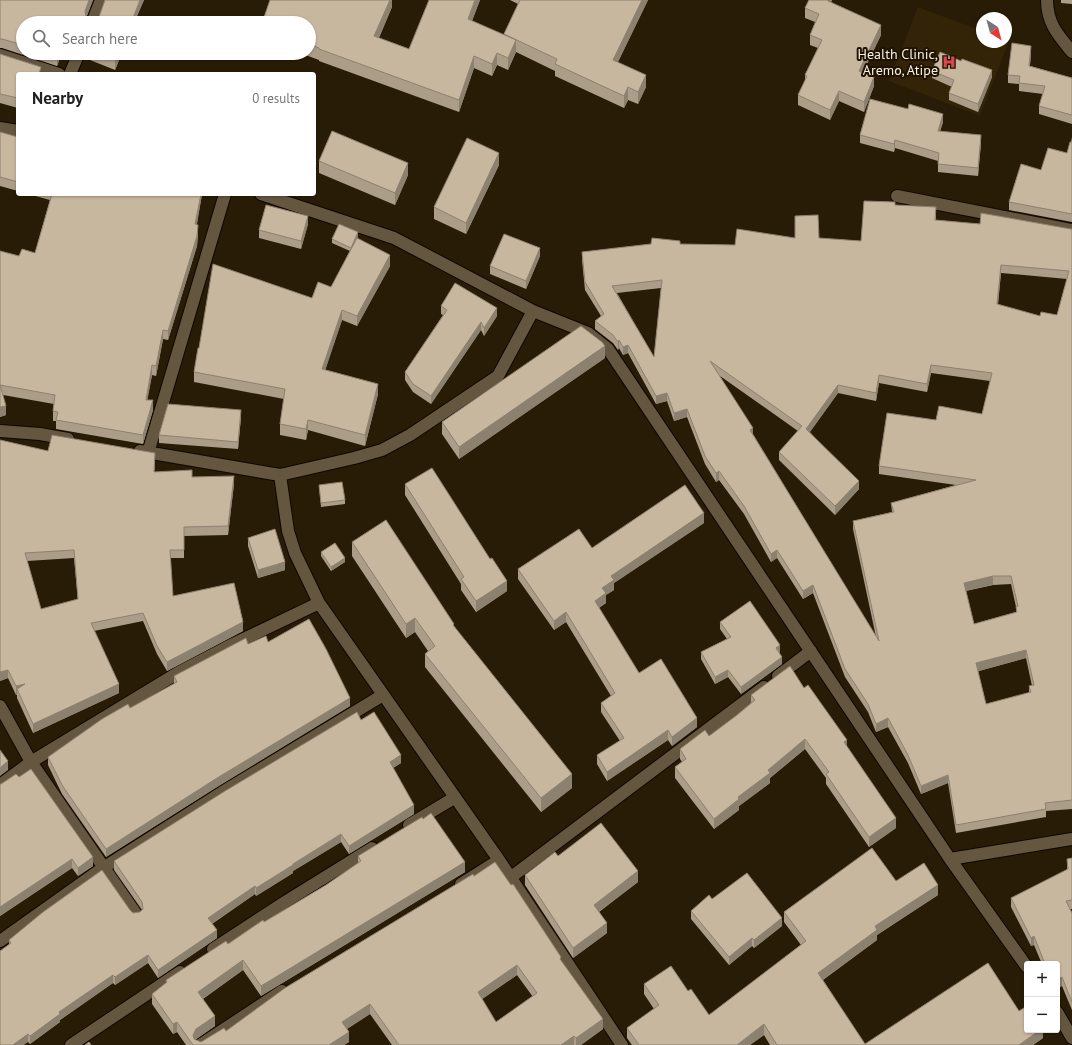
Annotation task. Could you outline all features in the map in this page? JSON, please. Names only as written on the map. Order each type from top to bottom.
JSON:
[{"type":"street","points":[[95,16],[102,0]]},
{"type":"street","points":[[1047,0],[1047,12],[1058,35],[1072,52]]},
{"type":"street","points":[[0,55],[53,72]]},
{"type":"street","points":[[71,72],[76,60]]},
{"type":"street","points":[[0,128],[16,131]]},
{"type":"street","points":[[148,453],[224,196]]},
{"type":"street","points":[[267,196],[394,238],[533,311],[588,333],[608,349],[950,859],[1024,963]]},
{"type":"street","points":[[897,196],[1072,230]]},
{"type":"street","points":[[125,449],[280,475],[382,450],[410,435],[498,376],[533,311]]},
{"type":"street","points":[[0,431],[40,434],[79,440]]},
{"type":"street","points":[[280,475],[288,531],[295,553],[319,603],[454,798],[499,860],[622,1045]]},
{"type":"street","points":[[0,785],[31,762],[181,671],[319,603]]},
{"type":"street","points":[[510,878],[811,651]]},
{"type":"street","points":[[0,941],[103,868],[221,793],[383,695]]},
{"type":"street","points":[[0,706],[31,762],[136,914]]},
{"type":"street","points":[[400,831],[454,798]]},
{"type":"street","points":[[950,859],[1072,839]]},
{"type":"street","points":[[205,955],[285,902],[380,843]]},
{"type":"street","points":[[452,889],[499,860]]},
{"type":"street","points":[[71,1045],[192,963]]},
{"type":"street","points":[[200,1045],[295,984]]},
{"type":"street","points":[[1060,1017],[1072,1038]]},
{"type":"shaded area","name":"Health Clinic, Aremo, Atipe","points":[[918,7],[976,29],[976,48],[1006,48],[980,116],[889,81]]},
{"type":"building","points":[[0,0],[89,0],[85,11],[86,16],[16,16],[16,43],[0,39]]},
{"type":"building","points":[[105,0],[140,0],[134,16],[99,16]]},
{"type":"building","points":[[270,0],[390,0],[374,36],[409,49],[429,0],[475,0],[468,19],[516,40],[508,58],[497,53],[492,64],[474,56],[459,100],[319,49],[316,47],[316,16],[264,16]]},
{"type":"building","points":[[520,0],[642,0],[613,60],[646,75],[638,92],[628,87],[624,96],[555,64],[557,59],[504,34]]},
{"type":"building","points":[[809,0],[828,0],[881,25],[859,71],[874,77],[864,102],[839,91],[830,110],[798,95],[807,76],[805,75],[822,40],[810,35],[819,14],[805,8]]},
{"type":"building","points":[[1012,43],[1031,46],[1029,66],[1072,78],[1072,115],[1039,106],[1045,86],[1019,83],[1020,76],[1008,75]]},
{"type":"building","points":[[940,52],[961,61],[962,59],[992,70],[978,104],[949,93],[954,80],[932,71]]},
{"type":"building","points":[[0,54],[41,67],[40,72],[16,72],[16,98],[0,94]]},
{"type":"building","points":[[870,99],[908,109],[909,104],[943,114],[938,131],[981,135],[978,168],[938,164],[939,153],[895,140],[894,144],[860,135]]},
{"type":"building","points":[[332,131],[408,163],[395,193],[319,161]]},
{"type":"building","points":[[0,132],[16,136],[16,181],[0,177]]},
{"type":"building","points":[[467,138],[499,153],[466,223],[434,207]]},
{"type":"building","points":[[1070,142],[1072,142],[1072,214],[1009,202],[1021,164],[1041,170],[1048,148],[1067,153]]},
{"type":"building","points":[[51,196],[201,196],[195,224],[198,225],[197,236],[168,331],[163,330],[156,366],[152,365],[146,400],[153,400],[143,435],[56,420],[58,412],[53,411],[55,395],[0,385],[0,251],[19,256],[22,249],[35,253]]},
{"type":"building","points":[[864,201],[895,202],[895,205],[936,207],[935,220],[980,224],[981,213],[1072,229],[1072,800],[1045,803],[1046,809],[956,825],[948,775],[921,786],[908,755],[888,718],[876,724],[868,704],[845,669],[813,585],[803,591],[777,550],[771,554],[744,506],[719,471],[716,473],[705,456],[687,409],[674,413],[667,393],[656,396],[628,345],[623,347],[619,340],[618,342],[613,335],[595,321],[604,314],[585,282],[582,252],[651,244],[652,238],[680,241],[680,244],[735,245],[737,229],[795,238],[795,216],[818,215],[819,238],[861,241]],"holes":[[[1001,265],[1069,271],[1057,315],[1041,312],[1040,316],[997,304]],[[662,280],[654,357],[612,286]],[[710,361],[802,426],[779,452],[835,506],[859,481],[806,429],[838,385],[876,393],[879,375],[927,384],[931,365],[992,373],[982,414],[939,406],[936,420],[887,413],[879,466],[976,480],[891,503],[894,512],[853,521],[879,641],[750,430],[753,428]],[[993,576],[1011,576],[1018,606],[1016,607],[1017,612],[974,624],[964,583]],[[1026,650],[1034,685],[1029,686],[1031,692],[986,704],[976,663]]]},
{"type":"building","points":[[266,205],[308,216],[301,241],[259,230]]},
{"type":"building","points":[[339,224],[358,232],[351,248],[332,239]]},
{"type":"building","points":[[504,234],[540,248],[526,281],[490,266]]},
{"type":"building","points":[[357,238],[390,255],[357,316],[342,310],[322,369],[378,384],[365,435],[308,420],[306,429],[280,424],[285,389],[194,372],[213,264],[312,298],[318,282],[331,287]]},
{"type":"building","points":[[455,283],[497,308],[484,328],[481,322],[431,396],[413,384],[405,372],[447,310],[441,306]]},
{"type":"building","points":[[581,326],[605,346],[459,447],[442,422]]},
{"type":"building","points":[[0,385],[6,406],[0,407]]},
{"type":"building","points":[[168,404],[241,410],[238,442],[159,435]]},
{"type":"building","points":[[52,435],[155,453],[154,472],[192,470],[192,477],[234,476],[228,526],[184,527],[184,550],[170,550],[173,596],[234,583],[243,622],[167,662],[157,646],[143,613],[91,623],[119,684],[33,724],[17,689],[25,684],[16,686],[8,670],[0,672],[0,440],[48,451]],"holes":[[[74,550],[78,599],[41,609],[25,553]]]},
{"type":"building","points":[[432,468],[490,559],[492,558],[507,581],[476,601],[461,579],[464,577],[405,484]]},
{"type":"building","points":[[342,482],[345,500],[321,503],[319,485]]},
{"type":"building","points":[[685,485],[704,513],[611,576],[614,580],[602,588],[606,593],[595,601],[639,673],[661,659],[697,718],[672,737],[668,730],[607,772],[597,755],[624,738],[601,703],[615,693],[566,612],[554,621],[518,569],[579,529],[592,548]]},
{"type":"building","points":[[386,520],[454,624],[453,625],[572,774],[541,798],[425,654],[435,646],[415,618],[406,624],[352,542]]},
{"type":"building","points":[[275,529],[285,562],[258,570],[248,538]]},
{"type":"building","points":[[335,543],[345,558],[331,567],[321,552]]},
{"type":"building","points":[[750,601],[780,645],[776,648],[782,657],[741,687],[728,670],[715,677],[701,652],[731,637],[720,622]]},
{"type":"building","points":[[309,619],[326,649],[350,698],[217,778],[106,849],[62,785],[48,757],[102,719],[128,704],[130,708],[177,682],[174,676],[246,638],[248,644],[266,636],[268,642]]},
{"type":"building","points":[[790,666],[804,688],[808,685],[847,740],[844,742],[896,818],[869,837],[826,774],[829,772],[805,739],[768,770],[770,773],[738,797],[739,799],[714,819],[675,767],[686,759],[680,749],[705,730],[709,736],[737,715],[755,700],[751,695]]},
{"type":"building","points":[[357,712],[361,720],[374,712],[401,755],[390,762],[414,805],[349,846],[341,834],[256,888],[255,886],[208,918],[217,930],[158,970],[148,955],[115,977],[113,975],[59,1012],[60,1014],[30,1036],[28,1034],[13,1045],[0,1045],[0,951],[11,943],[9,940],[43,912],[102,870],[130,910],[133,913],[140,912],[143,909],[142,902],[114,861],[225,791]]},
{"type":"building","points":[[0,750],[8,761],[0,768]]},
{"type":"building","points":[[31,769],[93,857],[78,868],[72,859],[0,907],[0,784],[16,774],[19,777]]},
{"type":"building","points":[[431,813],[465,862],[261,986],[243,960],[198,992],[215,1016],[196,1029],[193,1035],[194,1039],[201,1042],[224,1028],[226,1031],[285,988],[473,874],[474,876],[495,862],[511,885],[513,884],[561,957],[560,959],[603,1019],[576,1038],[574,1036],[561,1045],[399,1045],[370,1004],[342,1022],[349,1032],[329,1045],[193,1045],[177,1022],[173,1024],[152,994],[167,982],[166,980],[226,941],[228,944],[263,920],[264,922],[326,885],[361,861],[358,856],[422,817],[423,819]],"holes":[[[517,965],[537,993],[496,1022],[478,992]]]},
{"type":"building","points":[[601,823],[638,871],[594,905],[607,923],[573,948],[525,875],[555,852],[558,856]]},
{"type":"building","points":[[872,848],[896,881],[924,863],[938,885],[875,926],[877,930],[818,973],[865,1044],[988,963],[1019,1011],[1024,1008],[1024,1033],[1036,1033],[1019,1045],[777,1045],[764,1024],[737,1045],[639,1045],[627,1028],[659,1005],[644,984],[671,966],[688,991],[691,989],[709,1015],[806,941],[784,912]]},
{"type":"building","points":[[1072,858],[1072,900],[1066,901],[1072,913],[1072,1002],[1062,977],[1060,978],[1060,961],[1044,961],[1034,936],[1031,938],[1011,898],[1068,869],[1067,859]]},
{"type":"building","points":[[747,873],[782,918],[754,940],[752,938],[729,957],[691,911],[709,895],[712,899]]},
{"type":"place","name":"Health Clinic, Aremo, Atipe","points":[[949,62]]}]
